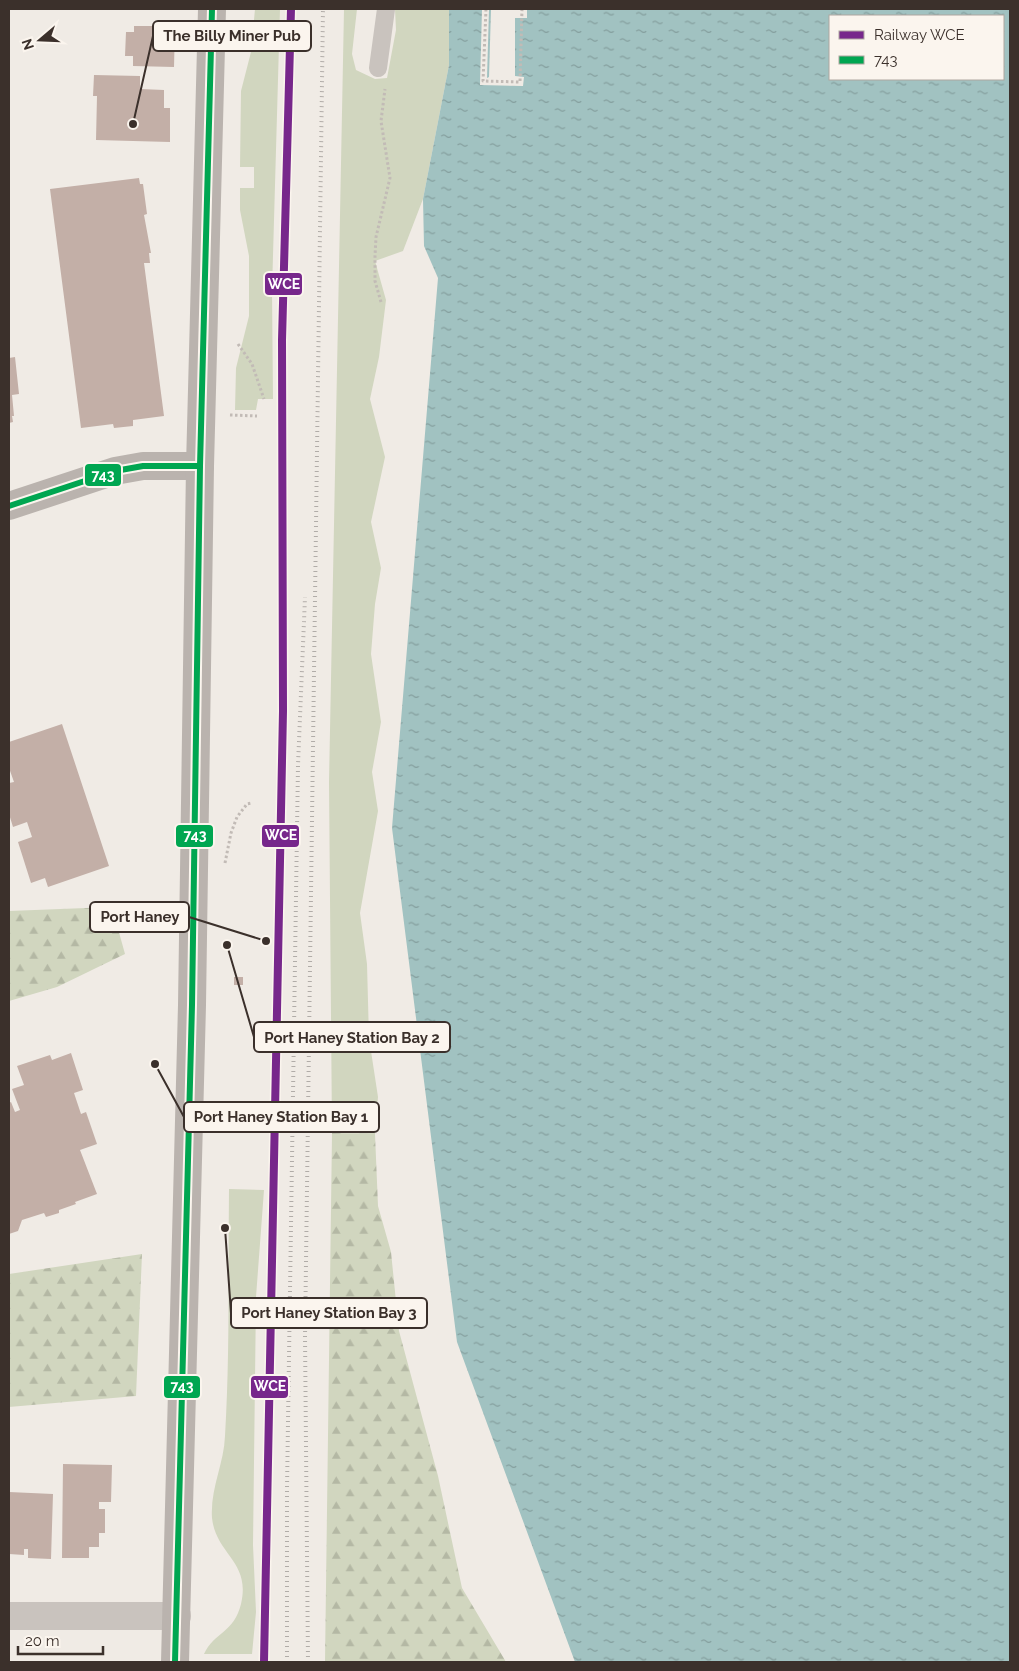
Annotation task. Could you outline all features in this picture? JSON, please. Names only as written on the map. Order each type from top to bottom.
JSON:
[{"type":"street","points":[[175,1662],[192,1005],[200,466],[212,9]]},
{"type":"street","points":[[9,506],[114,471],[142,466],[200,466]]},
{"type":"street","points":[[9,1616],[177,1616]]},
{"type":"lane","points":[[378,68],[386,9]]},
{"type":"path","points":[[486,9],[483,81],[520,82],[522,10]]},
{"type":"path","points":[[378,68],[386,86],[381,121],[390,178],[376,237],[375,281],[381,302]]},
{"type":"path","points":[[238,344],[252,364],[264,399]]},
{"type":"path","points":[[235,415],[257,416]]},
{"type":"path","points":[[224,866],[227,849],[237,818],[247,804],[252,803]]},
{"type":"green space","points":[[255,9],[280,9],[272,291],[273,399],[258,399],[256,410],[235,410],[236,368],[249,316],[249,256],[240,210],[240,188],[254,188],[254,167],[240,167],[241,91],[251,52]]},
{"type":"green space","points":[[344,9],[357,9],[352,54],[356,70],[375,79],[387,78],[396,30],[395,9],[449,9],[449,65],[423,199],[403,251],[375,261],[386,300],[379,357],[370,399],[385,457],[371,522],[381,568],[375,604],[371,654],[381,722],[372,772],[378,811],[360,913],[367,964],[369,1038],[378,1097],[375,1134],[332,1133],[329,782]]},
{"type":"green space","points":[[112,907],[125,954],[57,987],[9,1001],[9,911]]},
{"type":"green space","points":[[332,1133],[375,1134],[378,1206],[391,1252],[399,1331],[438,1476],[462,1588],[506,1662],[325,1662]]},
{"type":"green space","points":[[229,1189],[264,1190],[256,1297],[253,1545],[256,1612],[252,1654],[204,1654],[213,1641],[234,1621],[241,1604],[243,1589],[237,1568],[215,1531],[212,1518],[213,1497],[224,1446],[227,1405]]},
{"type":"green space","points":[[142,1254],[136,1396],[9,1407],[9,1274]]},
{"type":"water","points":[[449,9],[1010,9],[1010,1662],[575,1662],[457,1342],[392,828],[438,278],[424,246],[423,199],[449,65]]},
{"type":"pier","points":[[482,9],[489,9],[487,78],[489,77],[491,9],[527,9],[527,18],[515,18],[515,76],[524,77],[523,86],[480,85]]},
{"type":"building","points":[[134,26],[175,26],[174,67],[133,66],[133,56],[125,56],[126,32],[134,32]]},
{"type":"building","points":[[94,75],[140,76],[140,89],[164,90],[164,108],[170,108],[170,142],[96,140],[97,96],[93,96]]},
{"type":"building","points":[[139,178],[140,184],[143,184],[147,214],[144,215],[151,253],[149,253],[150,263],[144,263],[164,416],[133,420],[133,426],[114,428],[113,424],[81,428],[50,189]]},
{"type":"building","points":[[15,357],[19,394],[12,395],[14,416],[12,416],[13,422],[9,423],[9,358]]},
{"type":"building","points":[[62,724],[109,866],[48,887],[45,878],[31,883],[18,842],[32,837],[27,822],[13,827],[9,814],[9,783],[14,782],[9,768],[9,742]]},
{"type":"building","points":[[234,977],[243,977],[243,985],[234,985]]},
{"type":"building","points":[[71,1053],[83,1090],[74,1093],[81,1114],[86,1112],[97,1144],[80,1150],[97,1194],[59,1210],[59,1213],[46,1217],[44,1213],[22,1220],[18,1231],[9,1234],[9,1103],[11,1102],[15,1112],[20,1110],[12,1089],[24,1085],[17,1066],[50,1055],[52,1060]]},
{"type":"building","points":[[63,1464],[112,1465],[111,1502],[99,1502],[99,1509],[105,1509],[105,1533],[99,1533],[99,1547],[89,1547],[89,1558],[62,1558]]},
{"type":"building","points":[[9,1492],[53,1494],[51,1559],[28,1558],[28,1549],[24,1549],[24,1555],[9,1554]]},
{"type":"railway","points":[[308,1662],[305,1336],[323,9]]},
{"type":"railway","points":[[287,1662],[287,1488],[298,765],[305,597]]},
{"type":"rail line","name":"WCE","points":[[264,1662],[283,711],[282,340],[291,9]]},
{"type":"transit line","name":"743","points":[[175,1662],[192,1005],[200,466],[212,9]]},
{"type":"transit line","name":"743","points":[[9,506],[115,471],[143,466],[200,466]]},
{"type":"place","name":"The Billy Miner Pub","points":[[133,124]]},
{"type":"place","name":"Port Haney","points":[[266,941]]},
{"type":"place","name":"Port Haney Station Bay 2","points":[[227,945]]},
{"type":"place","name":"Port Haney Station Bay 1","points":[[155,1064]]},
{"type":"place","name":"Port Haney Station Bay 3","points":[[225,1228]]}]
